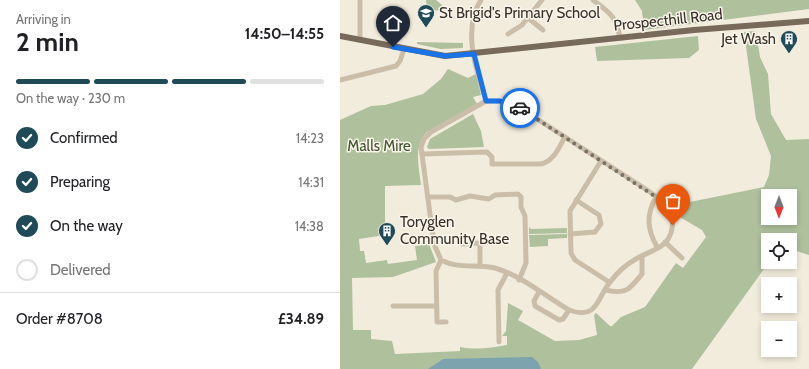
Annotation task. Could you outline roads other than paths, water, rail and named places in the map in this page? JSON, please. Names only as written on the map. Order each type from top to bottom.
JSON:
[{"type":"main road","name":"Prospecthill Road","points":[[340,36],[445,56],[694,30],[809,21]]},
{"type":"street","points":[[360,0],[360,40]]},
{"type":"street","points":[[481,0],[473,15],[471,24],[474,54],[486,101]]},
{"type":"street","points":[[508,34],[515,30],[528,18],[542,0]]},
{"type":"street","points":[[593,0],[613,16],[616,21],[620,38]]},
{"type":"street","points":[[528,18],[543,30]]},
{"type":"street","points":[[340,80],[396,66],[400,61],[404,49]]},
{"type":"street","points":[[486,101],[500,101],[520,108],[565,137],[662,201],[671,213],[673,225],[665,242],[621,271],[610,282],[598,305],[593,309],[582,312],[569,310],[507,272],[480,266],[458,266],[441,260],[434,244],[422,154],[422,142],[431,132],[486,101]]},
{"type":"street","points":[[422,154],[487,152],[492,157],[492,164],[541,164],[548,163],[565,137]]},
{"type":"street","points":[[601,161],[570,211],[570,234],[572,257],[610,282]]},
{"type":"street","points":[[428,197],[450,197],[456,200],[470,196],[489,199],[495,195],[518,194],[525,216],[526,263],[519,280]]},
{"type":"street","points":[[656,197],[650,208],[648,220],[651,236],[657,247]]},
{"type":"street","points":[[570,234],[595,232],[601,224],[599,215],[576,200]]},
{"type":"street","points":[[462,244],[498,242]]},
{"type":"street","points":[[665,242],[682,258]]},
{"type":"street","points":[[480,243],[480,266]]},
{"type":"street","points":[[606,290],[623,292],[629,289],[642,274],[642,256]]},
{"type":"street","points":[[441,260],[436,271],[436,322],[446,322]]},
{"type":"street","points":[[498,342],[498,290],[507,272]]},
{"type":"street","points":[[539,292],[534,301],[535,306],[559,320],[564,319],[569,310]]},
{"type":"street","points":[[393,306],[436,306]]},
{"type":"water","points":[[532,357],[538,362],[541,369],[428,369],[443,359]]},
{"type":"place","name":"St Brigid's Primary School","points":[[426,28]]},
{"type":"place","name":"Jet Wash","points":[[789,54]]},
{"type":"place","name":"Toryglen Community Base","points":[[387,246]]},
{"type":"park label","name":"Malls Mire","points":[[379,146]]}]
